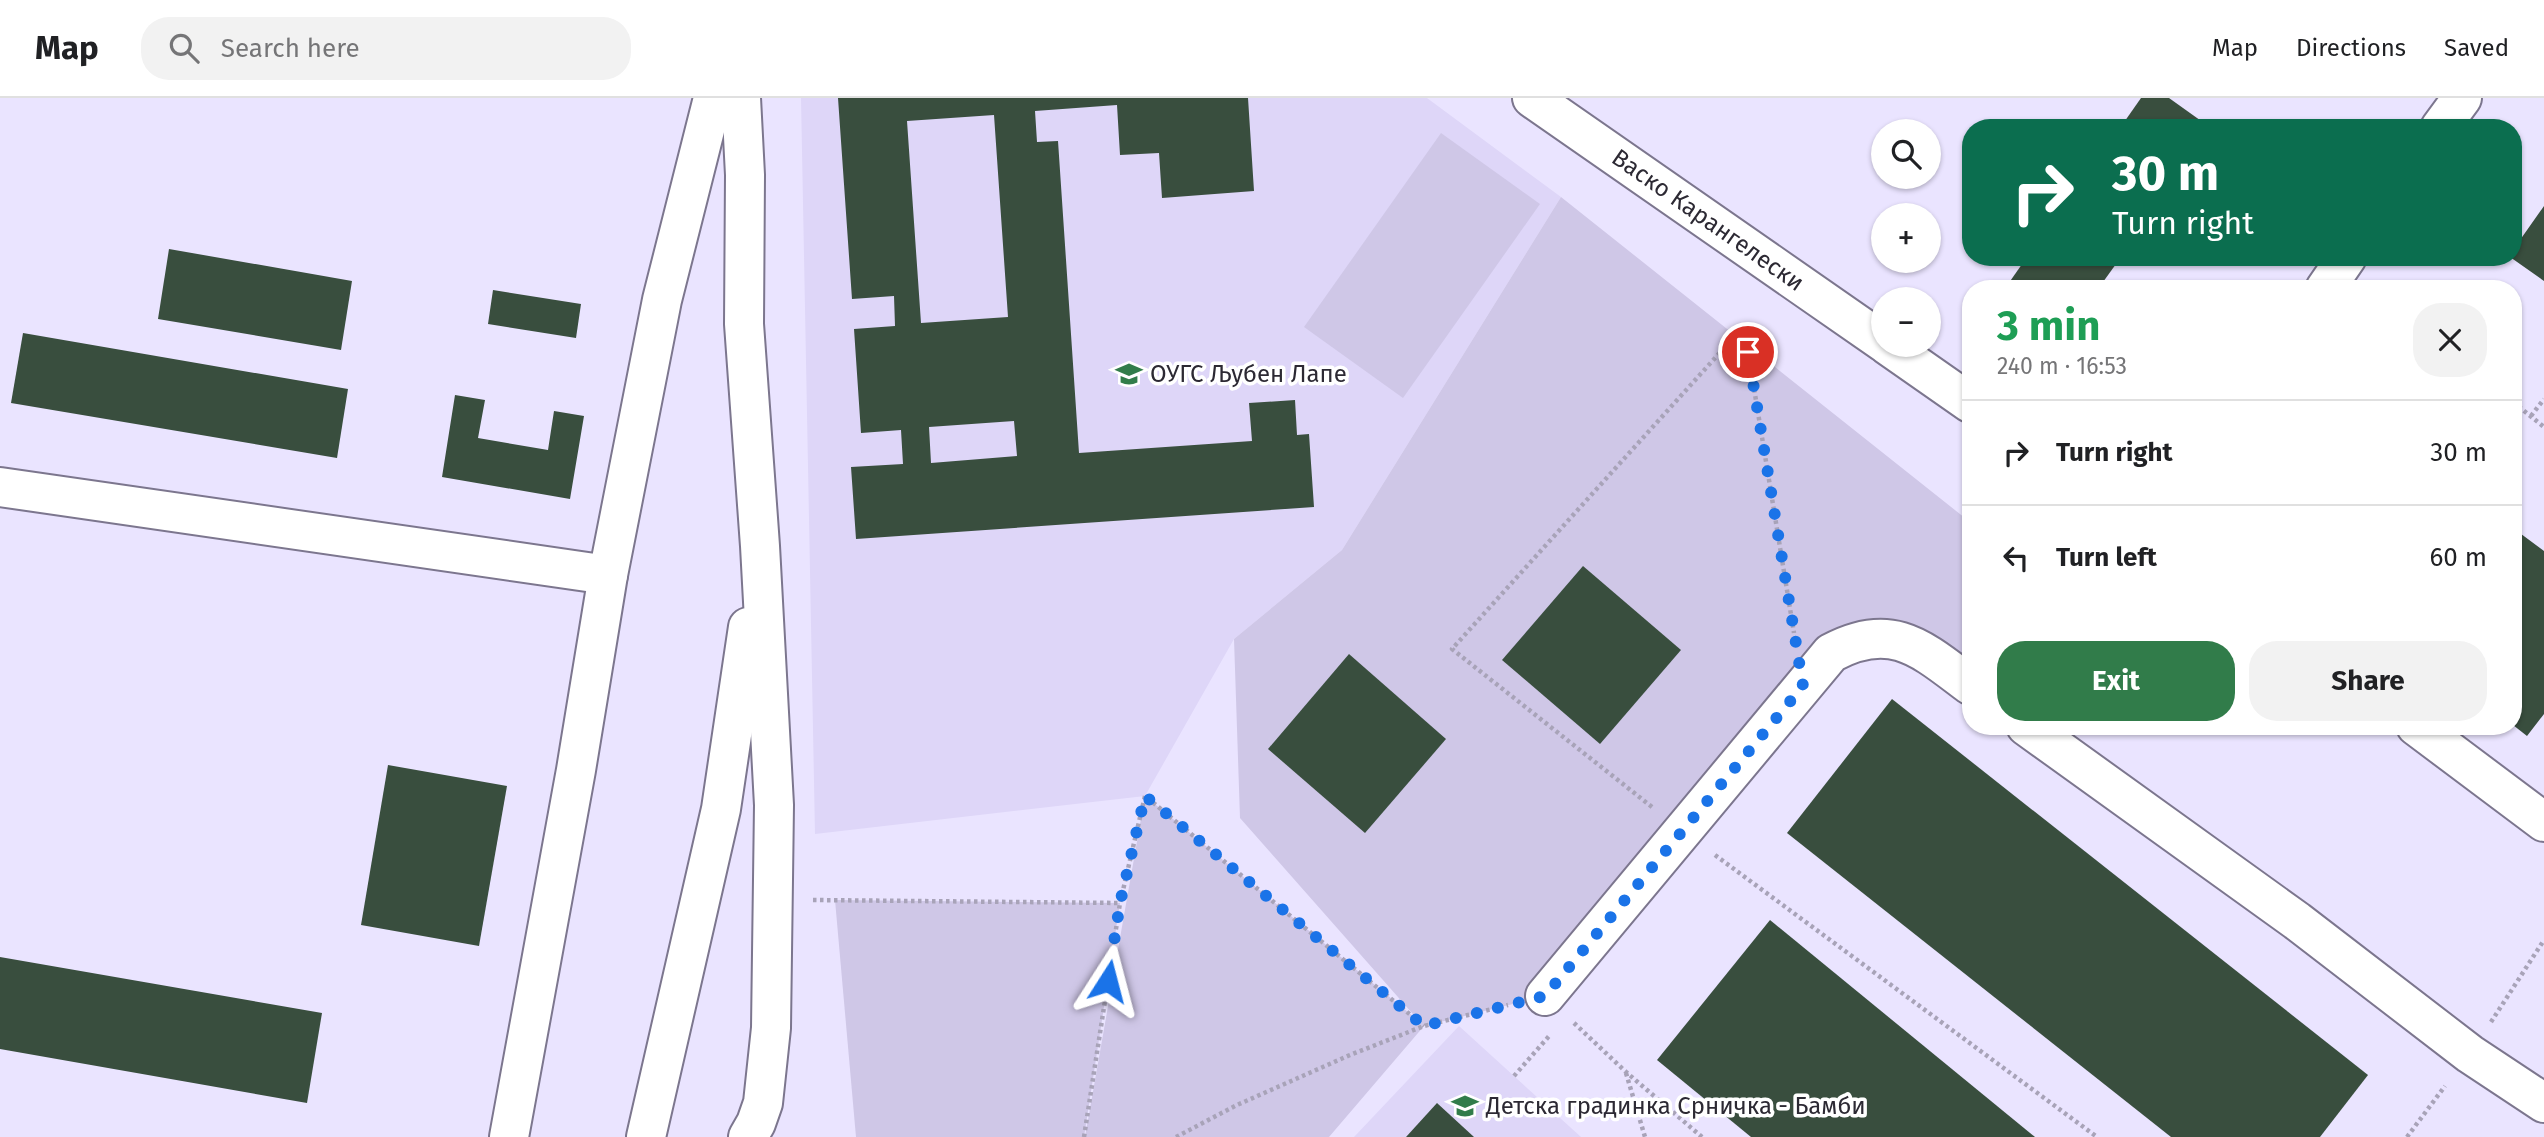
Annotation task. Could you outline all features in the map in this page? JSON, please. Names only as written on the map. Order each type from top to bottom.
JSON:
[{"type":"street","points":[[509,1137],[576,770],[608,575],[662,300],[713,98]]},
{"type":"street","points":[[741,98],[746,175],[744,324],[760,546],[774,805],[771,1028],[760,1113],[748,1137]]},
{"type":"street","name":"Васко Карангелески","points":[[1532,98],[1871,333]]},
{"type":"street","points":[[2447,119],[2462,98]]},
{"type":"street","name":"Васко Карангелески","points":[[1905,357],[1962,397]]},
{"type":"street","points":[[0,487],[608,575]]},
{"type":"street","points":[[646,1137],[721,809],[760,546]]},
{"type":"street","points":[[1556,1006],[1683,831],[1831,653],[1853,641],[1877,637],[1905,642],[1931,656],[1962,679]]},
{"type":"street","points":[[2039,735],[2297,921],[2470,1054],[2544,1103]]},
{"type":"street","points":[[2428,735],[2544,822]]},
{"type":"path","points":[[1803,686],[1744,326],[1452,649],[1683,831],[2097,1137]]},
{"type":"path","points":[[2531,416],[2544,399]]},
{"type":"path","points":[[2522,409],[2544,428]]},
{"type":"path","points":[[1084,1137],[1120,903],[1145,796],[1424,1026]]},
{"type":"path","points":[[773,900],[1120,903]]},
{"type":"path","points":[[1176,1137],[1237,1105],[1424,1026],[1556,1006]]},
{"type":"path","points":[[1556,1006],[1626,1072],[1702,1137]]},
{"type":"path","points":[[1514,1076],[1556,1006]]},
{"type":"path","points":[[1626,1072],[1645,1137]]},
{"type":"shaded area","name":"ОУГС Љубен Лапе","points":[[801,98],[1427,98],[1561,197],[1342,550],[1234,639],[1145,796],[815,834]]},
{"type":"shaded area","points":[[1441,133],[1540,204],[1403,398],[1304,327]]},
{"type":"shaded area","points":[[1561,197],[1962,516],[1962,682],[1853,641],[1545,996],[1424,1026],[1329,1137],[1085,1137],[1145,796],[1420,1022],[1240,818],[1234,639],[1342,550]]},
{"type":"shaded area","points":[[835,900],[1120,903],[1084,1137],[856,1137]]},
{"type":"shaded area","name":"Детска градинка Срничка - Бамби","points":[[1459,1026],[1581,1137],[1354,1137]]},
{"type":"building","points":[[838,98],[1248,98],[1254,191],[1162,198],[1159,153],[1120,155],[1117,105],[1035,111],[1037,142],[1058,141],[1079,453],[1252,441],[1249,403],[1295,400],[1297,435],[1309,434],[1314,507],[856,539],[851,467],[903,464],[901,430],[861,433],[854,329],[895,326],[894,296],[852,299]],"holes":[[[994,115],[1008,317],[921,323],[907,121]],[[1014,421],[1017,456],[931,463],[929,427]]]},
{"type":"building","points":[[2141,98],[2169,98],[2198,119],[2126,119]]},
{"type":"building","points":[[2544,206],[2544,281],[2522,265],[2522,237]]},
{"type":"building","points":[[169,249],[352,281],[341,350],[158,319]]},
{"type":"building","points":[[2021,266],[2115,266],[2104,280],[2011,280]]},
{"type":"building","points":[[493,290],[581,304],[576,338],[488,324]]},
{"type":"building","points":[[23,333],[348,389],[337,458],[11,403]]},
{"type":"building","points":[[455,395],[485,400],[478,438],[548,450],[554,411],[584,416],[570,499],[442,477]]},
{"type":"building","points":[[2522,535],[2544,551],[2544,714],[2527,736],[2522,732]]},
{"type":"building","points":[[1583,566],[1681,650],[1600,744],[1502,660]]},
{"type":"building","points":[[1349,654],[1446,739],[1365,833],[1268,749]]},
{"type":"building","points":[[1892,699],[2368,1075],[2320,1137],[2171,1137],[1787,833]]},
{"type":"building","points":[[388,765],[507,786],[479,946],[361,925]]},
{"type":"building","points":[[1770,920],[2035,1137],[1751,1137],[1657,1060]]},
{"type":"building","points":[[0,957],[322,1013],[307,1103],[0,1049]]},
{"type":"building","points":[[1437,1103],[1474,1137],[1406,1137]]},
{"type":"place","name":"ОУГС Љубен Лапе","points":[[1129,374]]},
{"type":"place","name":"Детска градинка Срничка - Бамби","points":[[1465,1106]]},
{"type":"route","points":[[1108,981],[1120,903],[1145,796],[1424,1026],[1545,996],[1803,686],[1748,352]]}]
